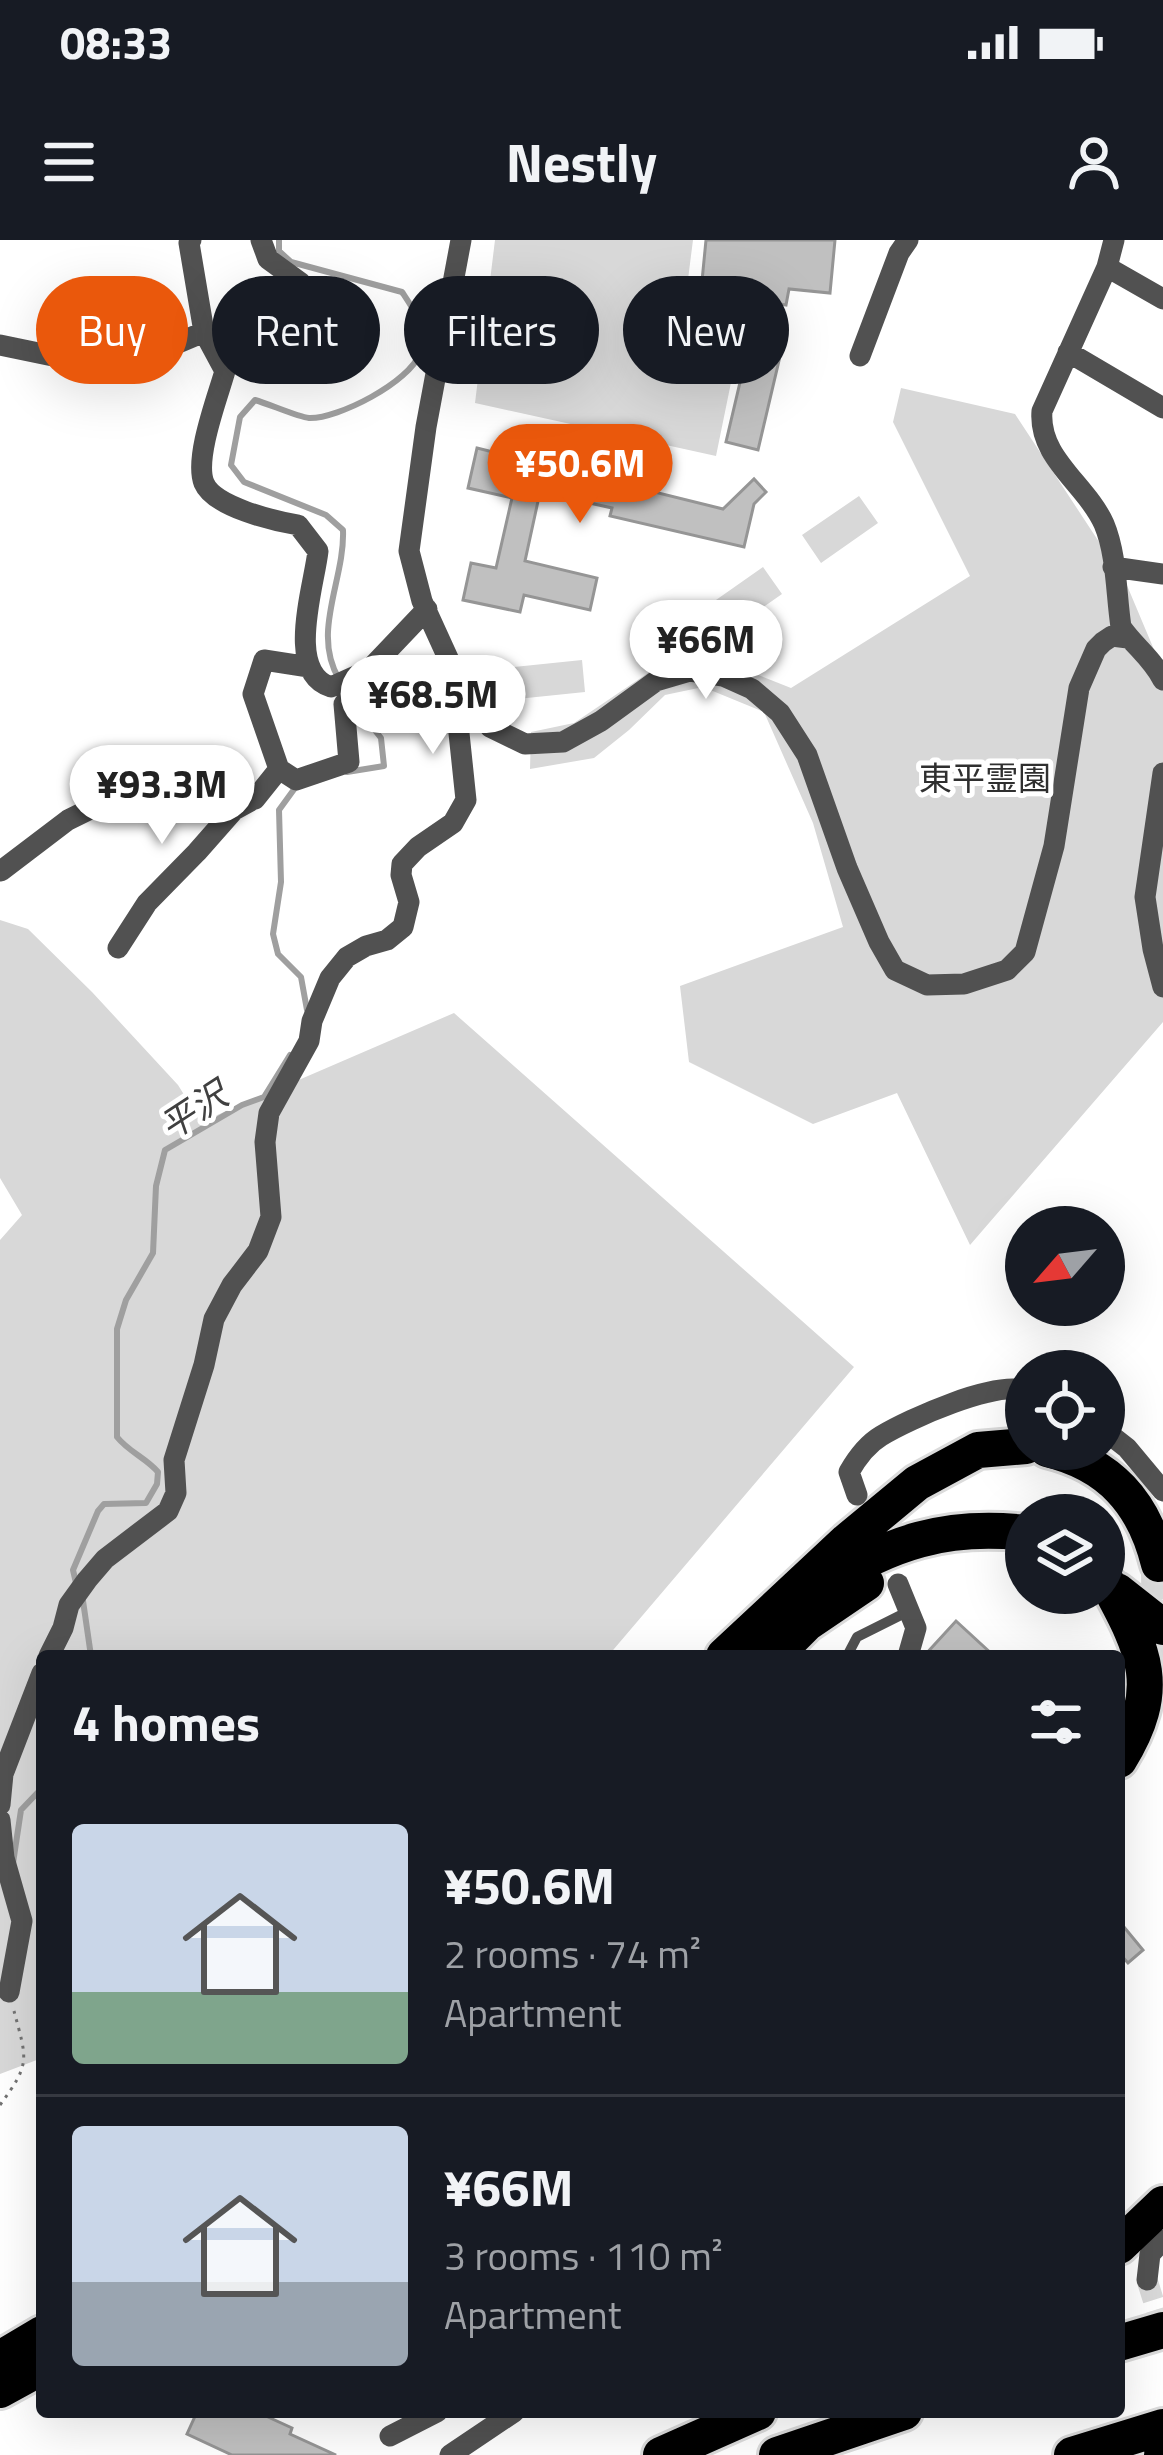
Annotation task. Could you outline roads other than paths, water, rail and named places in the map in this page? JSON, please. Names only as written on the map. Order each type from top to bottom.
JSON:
[{"type":"highway","points":[[749,1648],[847,1541],[917,1483],[978,1450],[1005,1448]]},
{"type":"highway","points":[[1096,1470],[1117,1484],[1145,1520],[1161,1581]]},
{"type":"highway","points":[[749,1648],[862,1561],[936,1534],[1005,1532]]},
{"type":"highway","points":[[749,1648],[807,1623],[870,1581],[902,1567],[935,1556],[1005,1555]]},
{"type":"highway","points":[[1125,1574],[1161,1581]]},
{"type":"highway","points":[[1125,1594],[1163,1627]]},
{"type":"highway","points":[[1124,1614],[1140,1645],[1148,1682],[1136,1733],[1125,1750]]},
{"type":"highway","points":[[1125,2240],[1163,2204]]},
{"type":"highway","points":[[1125,2328],[1163,2317]]},
{"type":"highway","points":[[1125,2341],[1163,2330]]},
{"type":"highway","points":[[0,2359],[36,2338]]},
{"type":"highway","points":[[0,2390],[36,2371]]},
{"type":"highway","points":[[661,2455],[744,2418]]},
{"type":"highway","points":[[777,2455],[886,2418]]},
{"type":"highway","points":[[1072,2455],[1163,2427]]},
{"type":"street","points":[[191,240],[204,332],[225,371],[203,460],[204,483],[220,501],[298,525],[318,551],[303,647],[322,685],[350,686]]},
{"type":"street","points":[[261,240],[268,260],[291,276]]},
{"type":"street","points":[[461,240],[426,427],[409,551],[422,601],[470,700],[490,727],[525,744],[563,742],[656,681],[690,671],[723,676],[752,689],[780,713],[807,754],[848,868],[895,970],[915,981],[941,986],[986,979],[1007,970],[1025,952],[1054,846],[1078,688],[1096,649],[1112,637],[1128,638]]},
{"type":"street","points":[[860,356],[908,240]]},
{"type":"street","points":[[1114,240],[1107,267],[1042,411],[1040,426],[1050,450],[1098,513],[1109,539],[1121,627],[1146,652],[1163,680]]},
{"type":"street","points":[[1107,267],[1163,299]]},
{"type":"street","points":[[0,345],[106,367],[204,332]]},
{"type":"street","points":[[1068,352],[1163,408]]},
{"type":"street","points":[[1113,567],[1163,574]]},
{"type":"street","points":[[309,667],[264,660],[254,694],[279,770],[296,779],[349,762],[350,686],[427,609]]},
{"type":"street","points":[[52,1650],[69,1605],[87,1580],[106,1559],[168,1511],[176,1492],[174,1460],[214,1319],[257,1251],[271,1216],[265,1142],[269,1113],[309,1041],[330,978],[347,957],[387,940],[403,927],[409,902],[401,875],[410,856],[453,823],[466,800],[453,669]]},
{"type":"street","points":[[118,948],[147,903],[234,810],[255,799],[279,770]]},
{"type":"street","points":[[1163,773],[1145,897],[1163,987]]},
{"type":"street","points":[[1,871],[68,820],[141,784],[255,799]]},
{"type":"street","points":[[857,1496],[849,1472],[878,1437],[949,1404],[1005,1389]]},
{"type":"street","points":[[1125,1447],[1163,1491]]},
{"type":"street","points":[[898,1584],[916,1628],[910,1650]]},
{"type":"street","points":[[0,1804],[3,1774],[36,1689]]},
{"type":"street","points":[[0,1820],[4,1858],[22,1921],[8,1992]]},
{"type":"street","points":[[1147,2280],[1150,2254],[1163,2240]]},
{"type":"street","points":[[390,2436],[425,2418]]},
{"type":"street","points":[[450,2455],[505,2418]]},
{"type":"lane","points":[[851,1650],[857,1637],[909,1611]]},
{"type":"waterway","name":"平沢","points":[[279,240],[279,251],[291,262],[402,292],[422,336],[420,353],[403,376],[354,406],[309,418],[255,400],[240,417],[231,465],[244,482],[326,515],[343,530],[328,624],[331,661],[339,679]]},
{"type":"waterway","name":"平沢","points":[[347,772],[384,766],[381,738],[352,701]]},
{"type":"waterway","name":"平沢","points":[[295,788],[279,810],[281,882],[273,934],[278,954],[301,977],[307,1010]]},
{"type":"waterway","name":"平沢","points":[[76,1583],[73,1570],[98,1511],[104,1504],[146,1503],[157,1484],[158,1472],[117,1437],[117,1329],[126,1300],[153,1253],[156,1186],[165,1150],[264,1097],[290,1055]]},
{"type":"waterway","name":"平沢","points":[[82,1594],[90,1650]]},
{"type":"waterway","name":"平沢","points":[[13,1863],[21,1810],[36,1794]]},
{"type":"tunnel","points":[[1125,1689],[1142,1665],[1154,1635],[1159,1564]]},
{"type":"tunnel","points":[[1147,2280],[1163,2331]]},
{"type":"park label","name":"東平霊園","points":[[985,778]]}]
